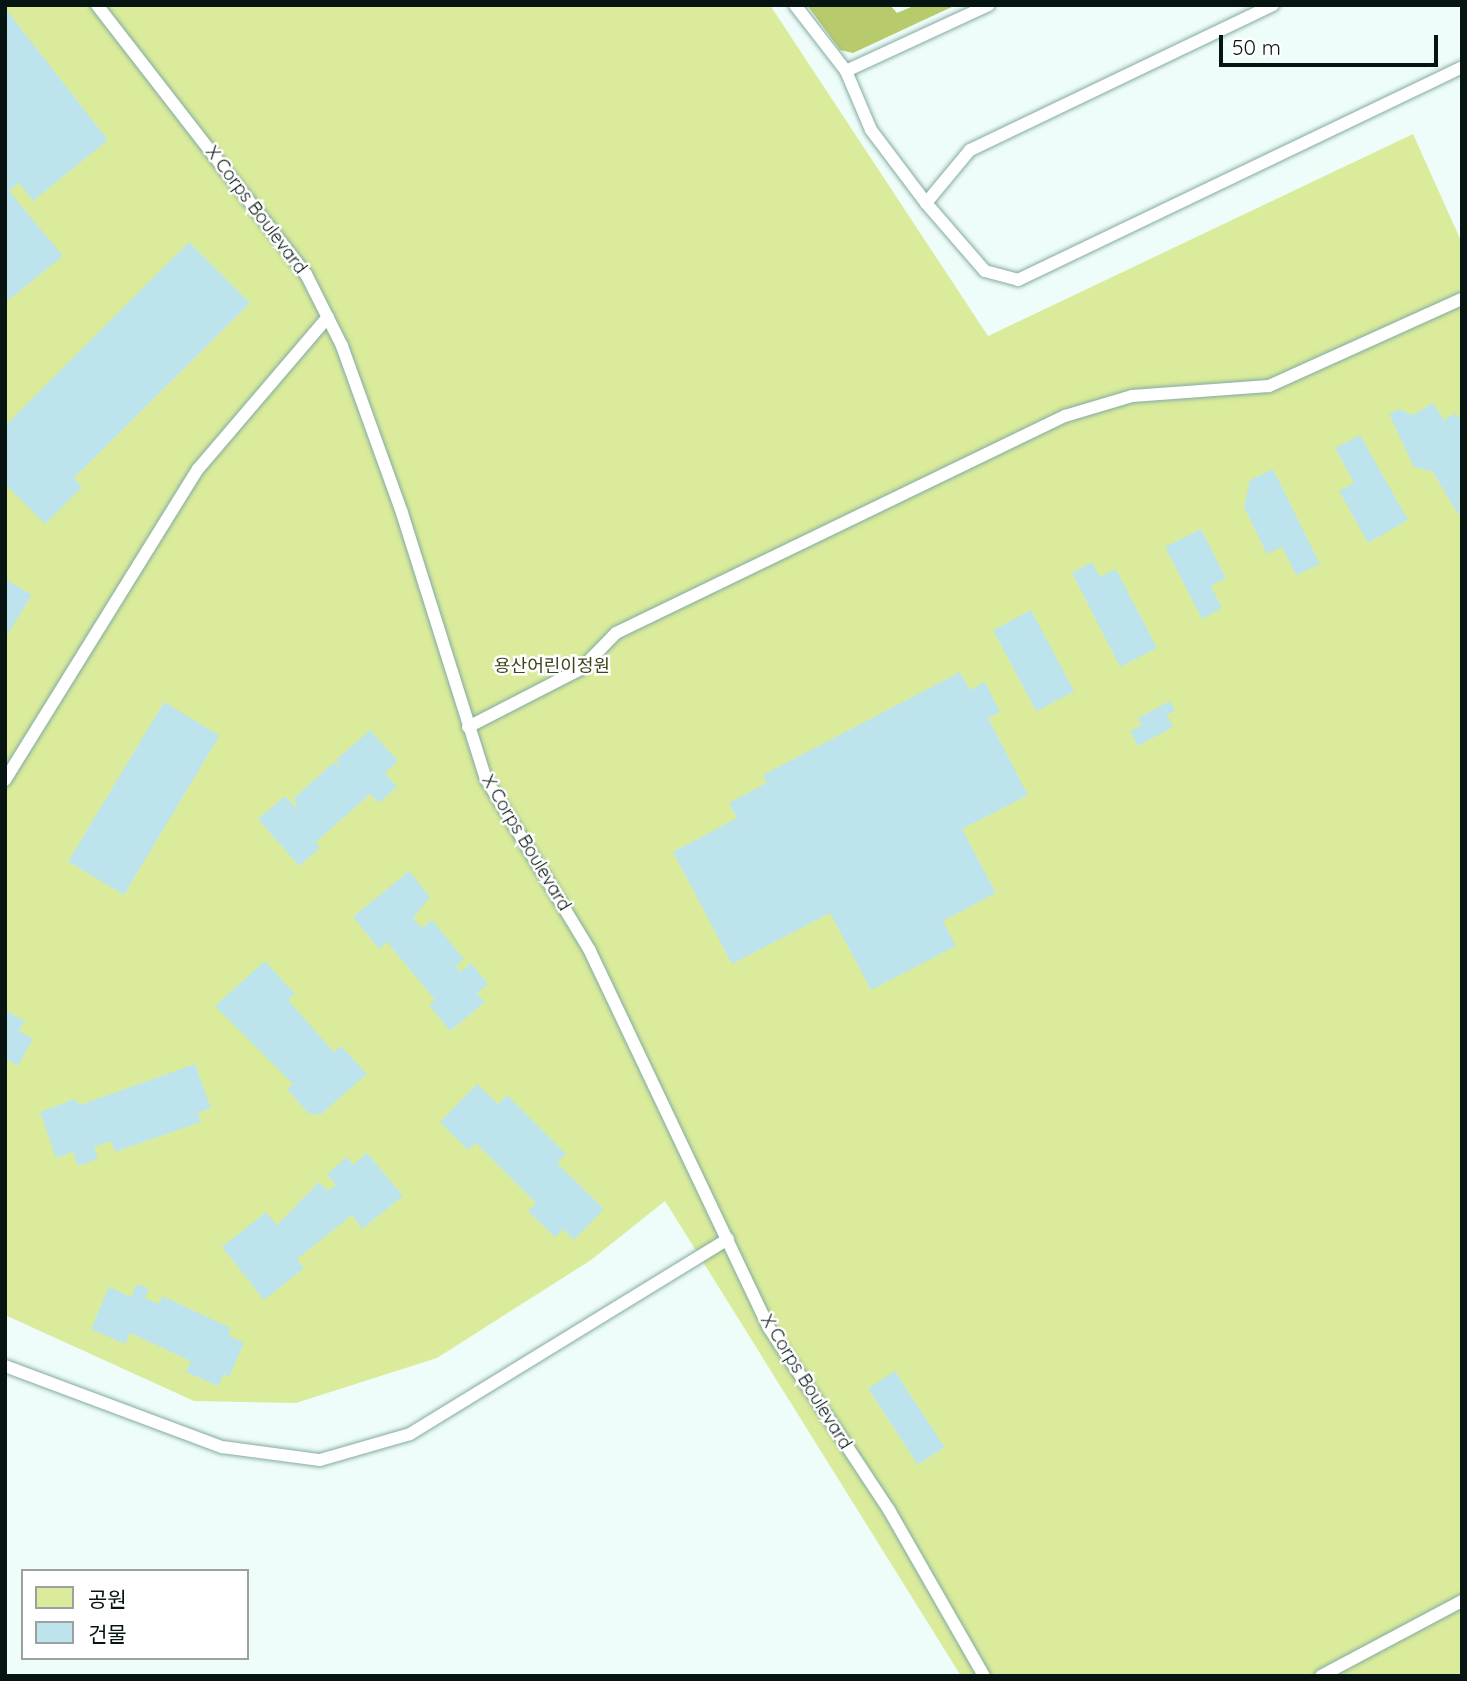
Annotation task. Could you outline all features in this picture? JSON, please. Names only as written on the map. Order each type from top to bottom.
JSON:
[{"type":"lane","name":"X Corps Boulevard","points":[[97,5],[296,258],[328,317],[402,513],[486,779],[590,951],[769,1328],[889,1510],[984,1676]]},
{"type":"lane","points":[[795,5],[846,71],[871,130],[926,203],[985,271],[1018,280],[1462,67]]},
{"type":"lane","points":[[846,71],[989,5]]},
{"type":"lane","points":[[926,203],[970,150],[1273,5]]},
{"type":"lane","points":[[468,727],[582,669],[617,633],[1065,416],[1132,396],[1269,386],[1462,299]]},
{"type":"lane","points":[[5,780],[198,469],[328,317]]},
{"type":"lane","points":[[5,1366],[222,1447],[320,1460],[410,1434],[728,1239]]},
{"type":"lane","points":[[1321,1676],[1462,1601]]},
{"type":"green space","name":"용산어린이정원","points":[[5,5],[770,5],[988,336],[1413,134],[1462,243],[1462,1676],[961,1676],[665,1201],[591,1260],[437,1358],[296,1403],[194,1401],[5,1315]]},
{"type":"green space","points":[[807,5],[890,5],[897,13],[916,5],[956,5],[853,53],[840,50]]},
{"type":"building","points":[[5,8],[108,140],[33,201],[19,183],[9,191],[63,256],[5,303]]},
{"type":"building","points":[[189,242],[250,303],[74,478],[82,487],[45,524],[5,484],[5,426]]},
{"type":"building","points":[[1433,403],[1444,420],[1456,413],[1462,423],[1459,516],[1433,472],[1414,467],[1389,414],[1399,409],[1413,415]]},
{"type":"building","points":[[1360,435],[1408,520],[1368,543],[1339,491],[1354,483],[1335,448]]},
{"type":"building","points":[[1273,469],[1320,564],[1296,575],[1282,547],[1267,554],[1244,507],[1250,480]]},
{"type":"building","points":[[1201,529],[1226,578],[1211,586],[1222,608],[1202,619],[1165,547]]},
{"type":"building","points":[[1092,562],[1100,577],[1116,569],[1157,648],[1120,667],[1072,573]]},
{"type":"building","points":[[5,579],[32,595],[5,638]]},
{"type":"building","points":[[1031,610],[1074,691],[1036,711],[993,630]]},
{"type":"building","points":[[960,672],[970,690],[985,682],[1000,712],[988,718],[1028,795],[962,829],[996,893],[943,921],[956,946],[871,990],[830,913],[732,964],[673,852],[737,818],[729,803],[767,783],[763,775]]},
{"type":"building","points":[[1170,701],[1175,711],[1167,715],[1173,727],[1138,746],[1130,731],[1142,725],[1138,718]]},
{"type":"building","points":[[164,702],[220,735],[124,895],[68,861]]},
{"type":"building","points":[[370,730],[398,761],[385,773],[397,787],[379,803],[370,794],[316,842],[320,848],[299,866],[258,819],[285,796],[297,809],[294,798],[333,763],[341,766],[336,760]]},
{"type":"building","points":[[409,871],[430,897],[413,918],[422,928],[432,920],[464,959],[456,966],[460,972],[471,963],[488,984],[477,993],[485,1002],[450,1031],[429,1005],[435,1000],[387,942],[379,949],[353,917]]},
{"type":"building","points":[[265,961],[295,994],[288,1000],[334,1052],[341,1046],[367,1074],[320,1115],[308,1113],[287,1089],[293,1084],[215,1006]]},
{"type":"building","points":[[5,1010],[25,1021],[19,1031],[33,1039],[18,1066],[5,1058]]},
{"type":"building","points":[[195,1064],[211,1108],[198,1113],[201,1122],[115,1152],[111,1141],[94,1147],[98,1159],[78,1166],[73,1152],[56,1158],[40,1112],[75,1099],[80,1105]]},
{"type":"building","points":[[477,1084],[498,1104],[507,1095],[566,1154],[557,1163],[604,1209],[574,1240],[563,1229],[555,1237],[528,1211],[536,1203],[476,1143],[468,1150],[440,1122]]},
{"type":"building","points":[[367,1153],[403,1196],[362,1229],[352,1215],[297,1259],[304,1268],[264,1300],[222,1247],[266,1212],[277,1225],[319,1182],[328,1191],[336,1185],[327,1174],[347,1157],[353,1165]]},
{"type":"building","points":[[137,1284],[149,1289],[145,1298],[159,1304],[162,1296],[231,1328],[228,1335],[244,1343],[229,1377],[224,1374],[218,1386],[186,1372],[191,1361],[130,1333],[125,1344],[91,1329],[109,1287],[131,1297]]},
{"type":"building","points":[[895,1371],[945,1447],[918,1465],[868,1388]]}]
